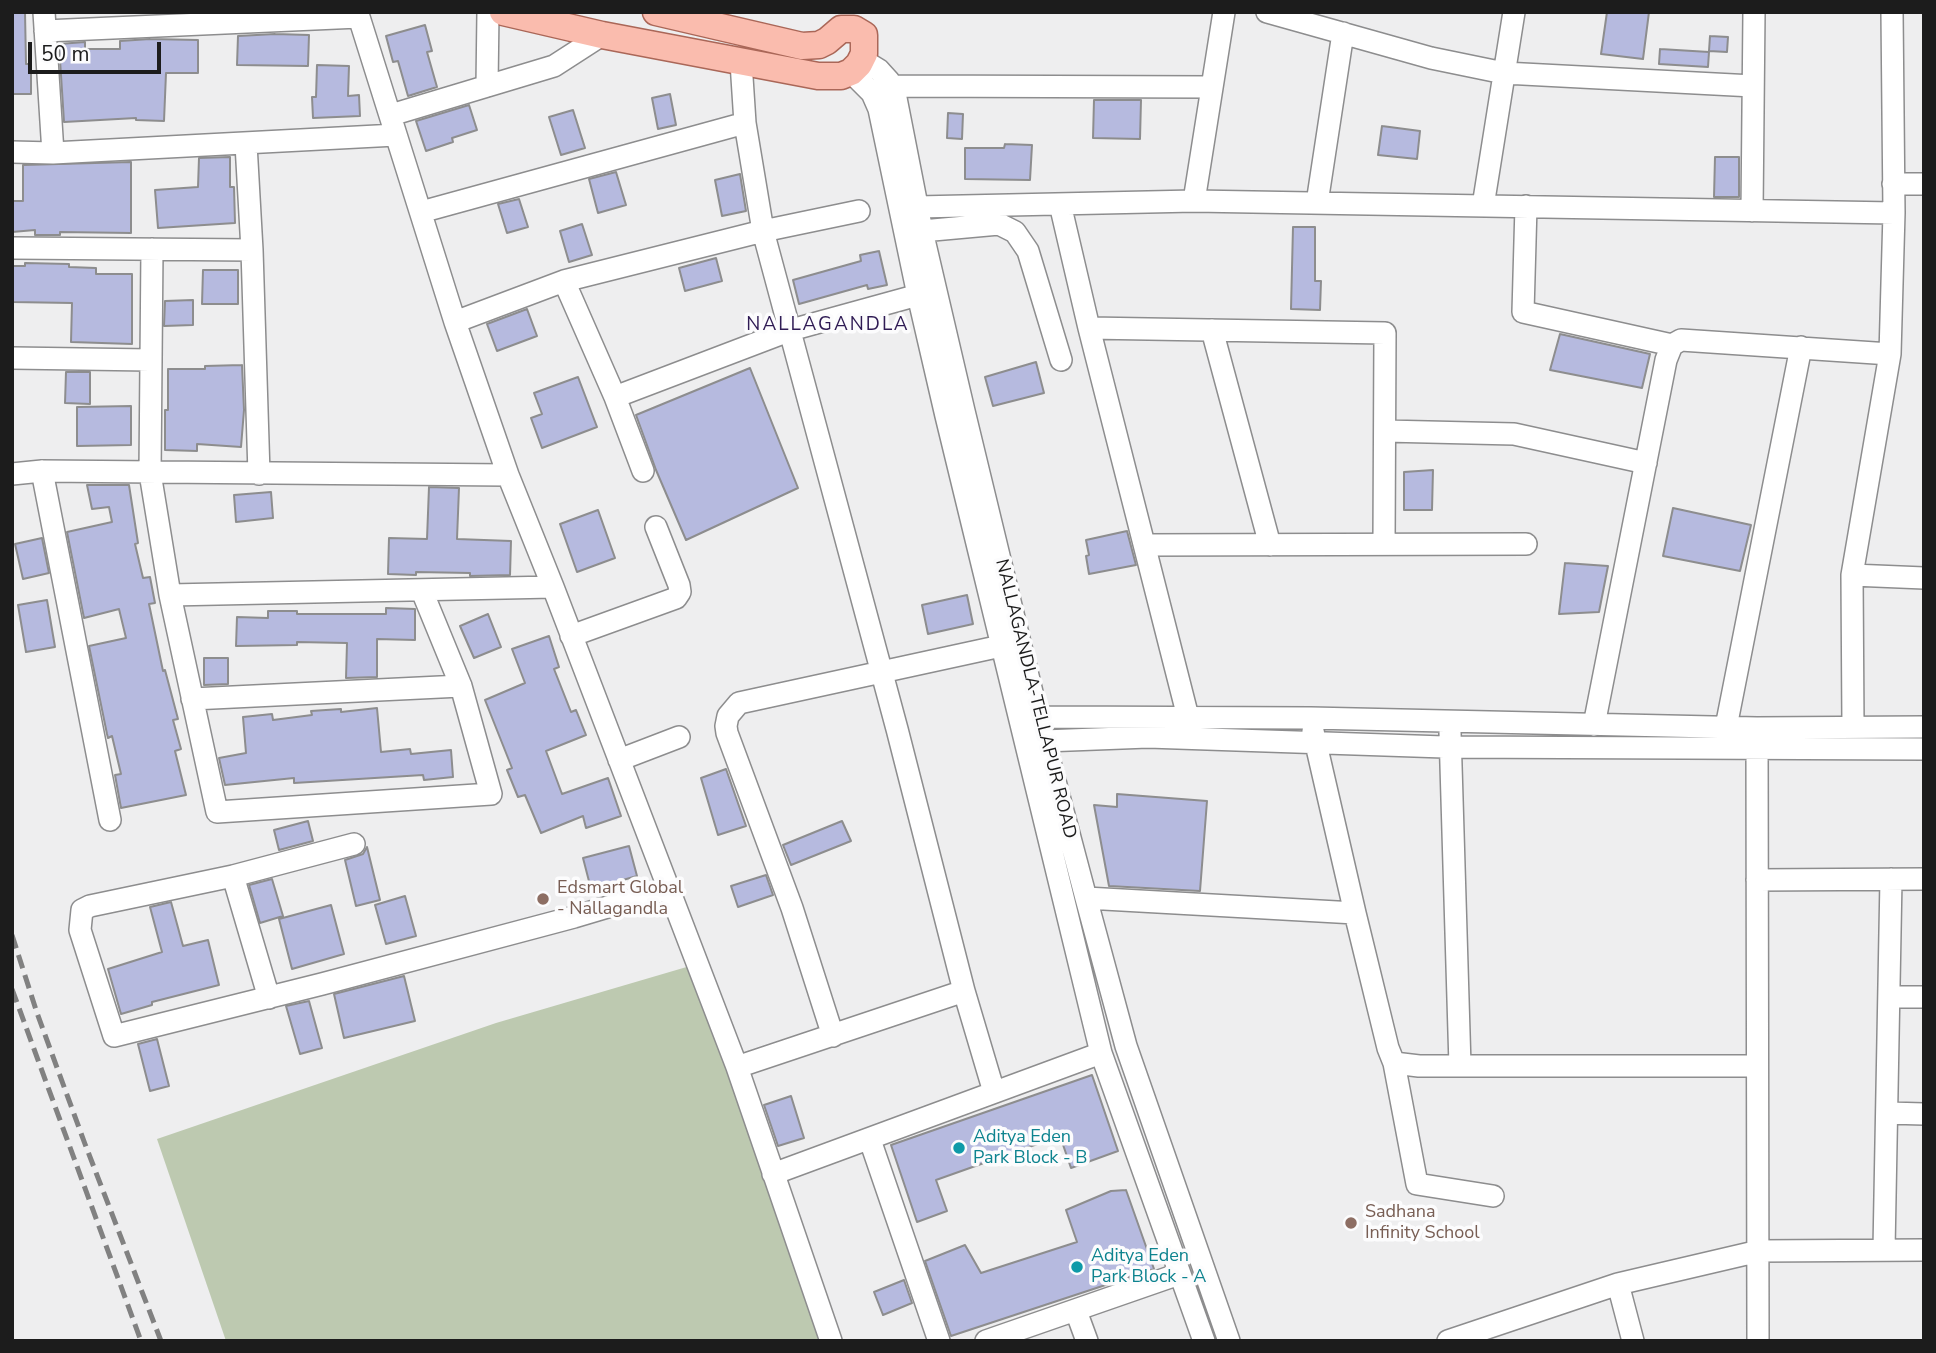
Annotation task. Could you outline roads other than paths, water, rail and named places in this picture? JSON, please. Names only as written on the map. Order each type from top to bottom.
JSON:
[{"type":"main road","points":[[503,12],[602,35],[818,76],[841,76],[855,37],[802,46],[656,12]]},
{"type":"street","points":[[487,86],[488,12]]},
{"type":"street","points":[[1194,201],[1224,12]]},
{"type":"street","points":[[1267,12],[1430,58],[1504,73],[1753,86]]},
{"type":"street","points":[[1483,205],[1514,12]]},
{"type":"street","points":[[1752,211],[1754,12]]},
{"type":"street","points":[[1853,727],[1852,575],[1890,355],[1894,213],[1892,12]]},
{"type":"street","points":[[53,153],[45,22],[359,17],[455,322],[508,475],[737,1067],[831,1341]]},
{"type":"street","points":[[1317,203],[1343,33]]},
{"type":"street","points":[[12,152],[53,153],[246,144],[393,125],[487,86],[554,66],[602,35]]},
{"type":"street","points":[[855,37],[891,86],[1211,87]]},
{"type":"street","name":"NALLAGANDLA-TELLAPUR ROAD","points":[[855,37],[879,109],[918,295],[955,414],[1126,1046],[1229,1341]]},
{"type":"street","points":[[741,62],[745,123],[763,231],[792,330],[964,991],[994,1092]]},
{"type":"street","name":"NALLAGANDLA-TELLAPUR ROAD","points":[[891,86],[895,93],[1001,646],[1101,1053],[1204,1341]]},
{"type":"street","points":[[421,212],[745,123]]},
{"type":"street","points":[[246,144],[259,474]]},
{"type":"street","points":[[1893,184],[1924,184]]},
{"type":"street","points":[[917,207],[1194,201],[1894,213]]},
{"type":"street","points":[[1060,204],[1188,717]]},
{"type":"street","points":[[1526,206],[1523,312],[1672,345]]},
{"type":"street","points":[[455,322],[565,281],[763,231],[859,211]]},
{"type":"street","points":[[922,231],[999,224],[1015,232],[1028,251],[1061,360]]},
{"type":"street","points":[[12,248],[252,250]]},
{"type":"street","points":[[152,249],[150,472],[170,595],[217,812],[491,794],[461,686],[422,591]]},
{"type":"street","points":[[565,281],[615,397],[643,471]]},
{"type":"street","points":[[615,397],[792,330],[918,295]]},
{"type":"street","points":[[1089,328],[1385,333],[1384,544]]},
{"type":"street","points":[[1212,330],[1270,545]]},
{"type":"street","points":[[1594,725],[1666,360],[1672,345],[1681,340],[1890,355]]},
{"type":"street","points":[[1726,727],[1801,347]]},
{"type":"street","points":[[12,358],[150,360]]},
{"type":"street","points":[[1385,430],[1514,434],[1646,463]]},
{"type":"street","points":[[12,474],[42,471],[508,475]]},
{"type":"street","points":[[42,471],[110,820]]},
{"type":"street","points":[[571,636],[676,598],[680,592],[679,585],[656,527]]},
{"type":"street","points":[[1145,545],[1526,544]]},
{"type":"street","points":[[1852,575],[1924,578]]},
{"type":"street","points":[[170,595],[553,587]]},
{"type":"street","points":[[833,1036],[792,908],[726,726],[728,716],[739,703],[1001,646]]},
{"type":"street","points":[[192,699],[461,686]]},
{"type":"street","points":[[1038,717],[1311,718],[1757,728],[1924,727]]},
{"type":"street","points":[[1311,718],[1354,913],[1388,1048],[1394,1062],[1417,1184],[1493,1196]]},
{"type":"street","points":[[1450,723],[1460,1066]]},
{"type":"street","points":[[1757,728],[1758,1341]]},
{"type":"street","points":[[619,760],[679,737]]},
{"type":"street","points":[[1044,741],[1148,737],[1451,746],[1924,749]]},
{"type":"street","points":[[354,844],[233,876],[90,905],[82,910],[80,930],[114,1036],[269,998],[668,890]]},
{"type":"street","points":[[233,876],[269,998]]},
{"type":"street","points":[[1884,1250],[1891,879]]},
{"type":"street","points":[[1757,880],[1924,879]]},
{"type":"street","points":[[1086,898],[1354,913]]},
{"type":"street","points":[[737,1067],[964,991]]},
{"type":"street","points":[[1889,997],[1924,997]]},
{"type":"street","points":[[773,1174],[1101,1053]]},
{"type":"street","points":[[1394,1062],[1419,1066],[1757,1066]]},
{"type":"street","points":[[1888,1113],[1924,1114]]},
{"type":"street","points":[[870,1140],[939,1341]]},
{"type":"street","points":[[1448,1341],[1618,1284],[1759,1251],[1924,1250]]},
{"type":"street","points":[[986,1341],[1179,1274]]},
{"type":"street","points":[[1618,1284],[1633,1341]]},
{"type":"street","points":[[1076,1311],[1087,1341]]},
{"type":"railway","points":[[12,935],[37,1013],[85,1144],[161,1341]]},
{"type":"railway","points":[[12,989],[141,1341]]},
{"type":"place","name":"Edsmart Global - Nallagandla","points":[[543,899]]},
{"type":"place","name":"Aditya Eden Park Block - B","points":[[959,1148]]},
{"type":"place","name":"Sadhana Infinity School","points":[[1351,1223]]},
{"type":"place","name":"Aditya Eden Park Block - A","points":[[1077,1267]]},
{"type":"district","name":"NALLAGANDLA","points":[[828,325]]}]
